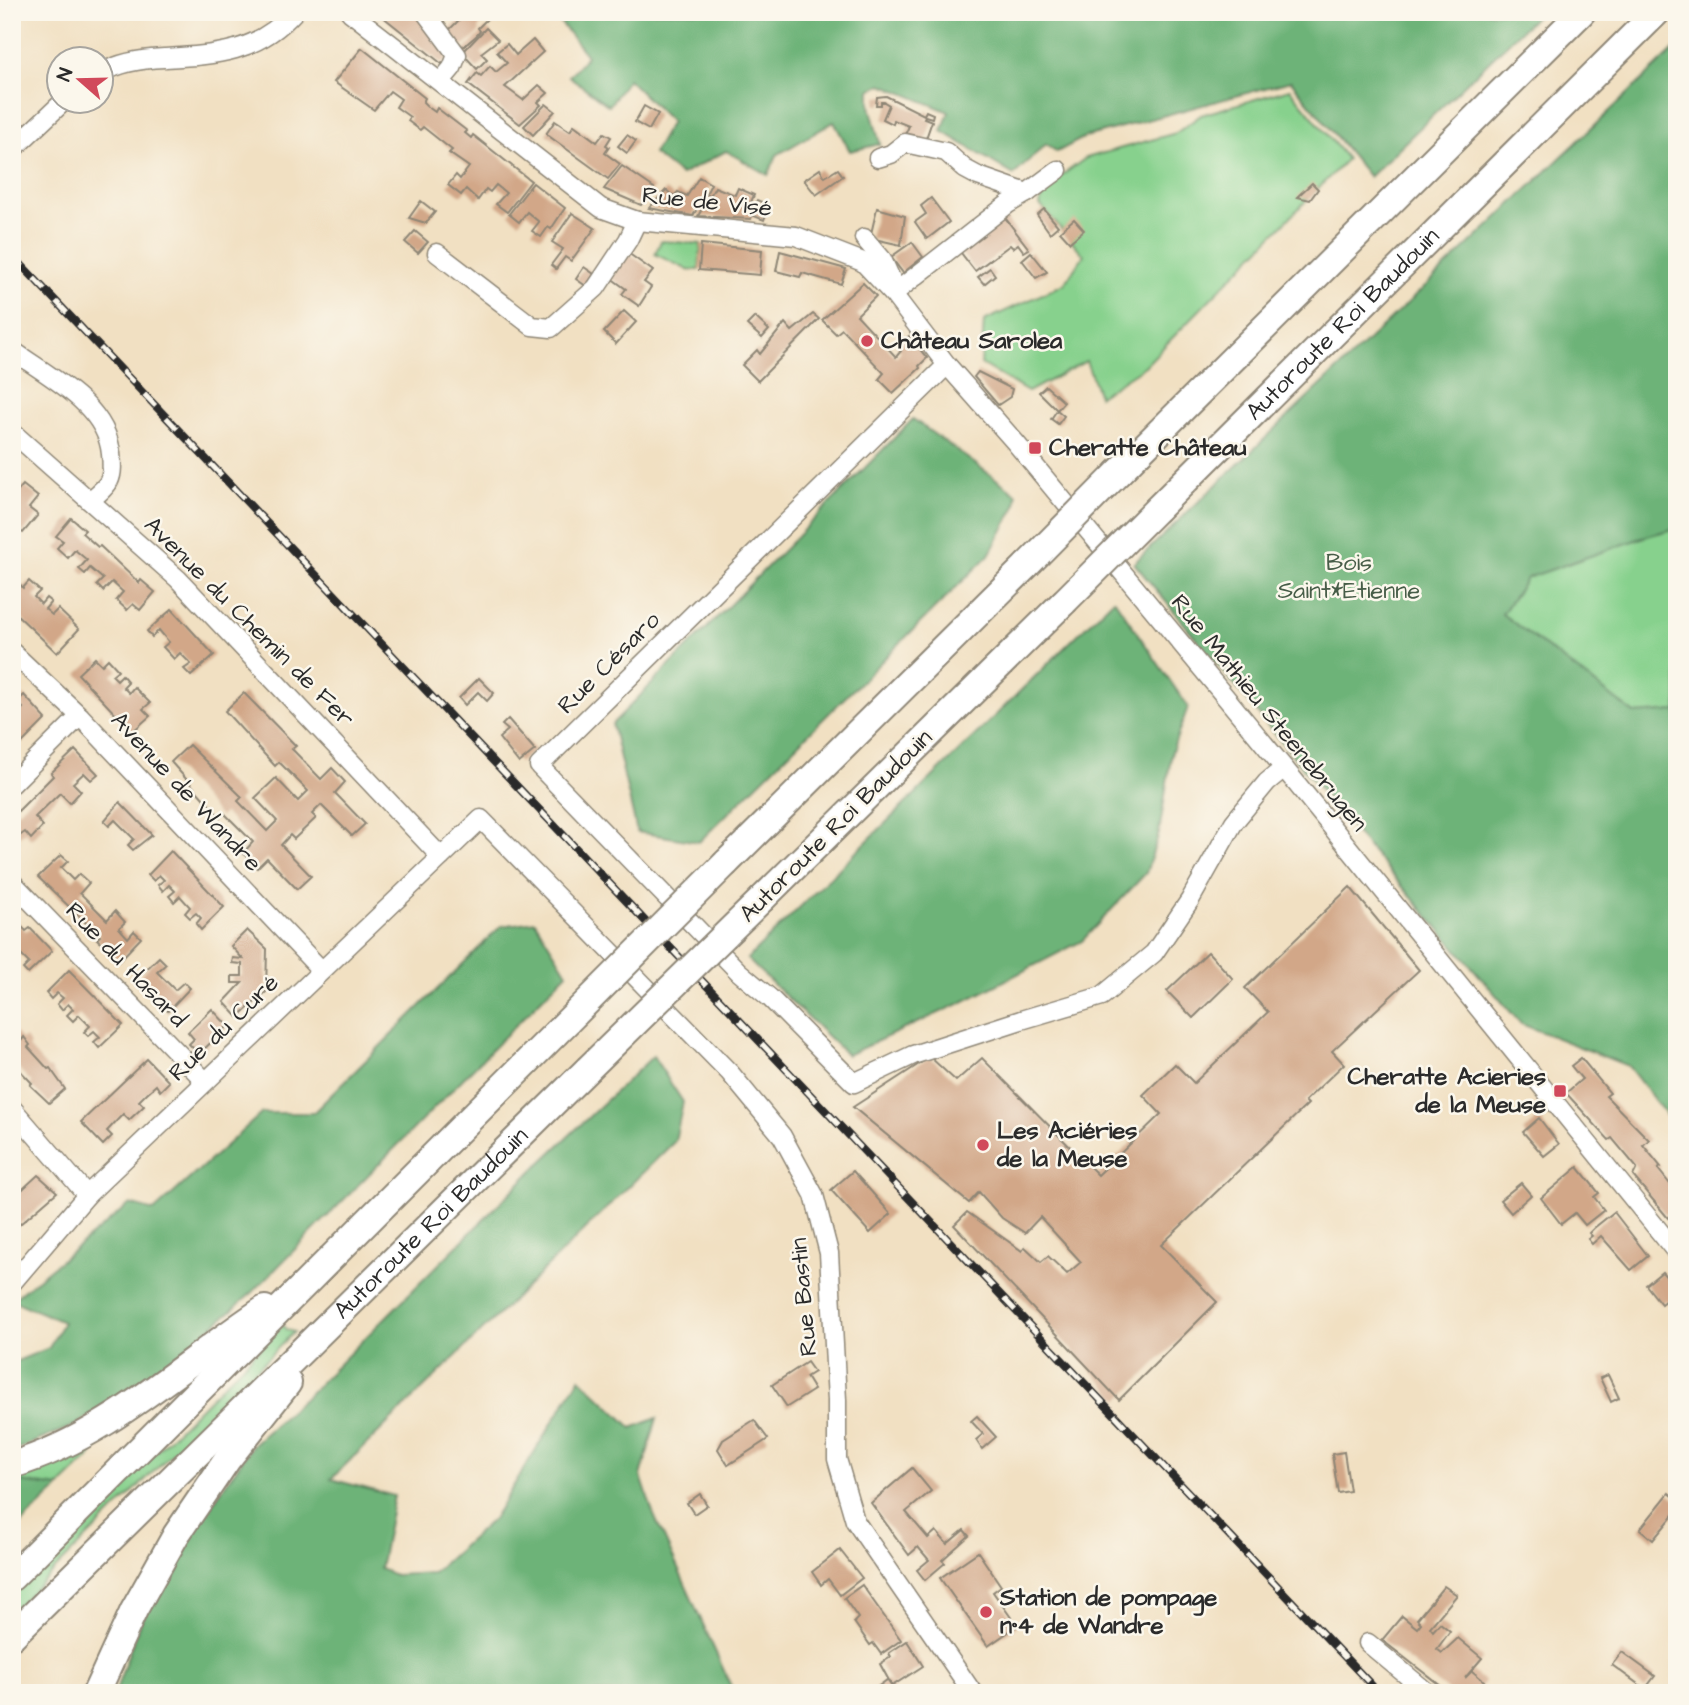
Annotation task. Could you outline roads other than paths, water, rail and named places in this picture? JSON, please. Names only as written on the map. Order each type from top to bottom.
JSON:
[{"type":"highway","name":"Autoroute Roi Baudouin","points":[[12,1577],[1582,12]]},
{"type":"highway","name":"Autoroute Roi Baudouin","points":[[12,1636],[1064,602],[1657,12]]},
{"type":"highway","points":[[12,1465],[57,1449],[121,1413],[173,1377],[220,1339],[309,1281]]},
{"type":"highway","points":[[96,1693],[146,1587],[209,1485],[347,1307]]},
{"type":"highway","points":[[105,1693],[119,1644]]},
{"type":"street","points":[[116,68],[141,59],[216,55],[243,48],[272,33],[294,12]]},
{"type":"street","name":"Rue de Visé","points":[[350,12],[601,208],[636,221],[796,236],[863,262],[894,292],[947,365]]},
{"type":"street","points":[[425,12],[457,55],[452,68],[441,81]]},
{"type":"street","points":[[12,150],[48,116]]},
{"type":"street","points":[[878,158],[891,154],[905,143],[946,152],[965,169],[978,176],[1027,193]]},
{"type":"street","points":[[864,238],[882,259],[894,292],[1008,204],[1058,170]]},
{"type":"street","points":[[438,253],[533,326],[551,328],[596,288],[628,240],[636,221]]},
{"type":"street","points":[[12,350],[88,405],[105,428],[112,468],[109,482],[90,501]]},
{"type":"street","name":"Rue Césaro","points":[[947,365],[539,766],[729,962],[770,998],[854,1083],[913,1055],[1102,996],[1154,954],[1190,900],[1234,822],[1267,782],[1284,768]]},
{"type":"street","name":"Rue Mathieu Steenebrugen","points":[[947,365],[1015,442],[1284,768],[1677,1253]]},
{"type":"street","name":"Avenue du Chemin de Fer","points":[[15,439],[178,579],[441,857]]},
{"type":"street","name":"Avenue de Wandre","points":[[12,652],[80,716],[321,970]]},
{"type":"street","points":[[12,784],[80,716]]},
{"type":"street","name":"Rue du Curé","points":[[12,1283],[88,1195],[481,819]]},
{"type":"street","name":"Rue Bastin","points":[[481,819],[730,1073],[782,1136],[814,1195],[830,1253],[837,1459],[855,1521],[973,1693]]},
{"type":"street","name":"Rue du Hasard","points":[[12,882],[205,1081]]},
{"type":"street","points":[[12,1108],[88,1195]]},
{"type":"street","points":[[1368,1643],[1428,1693]]},
{"type":"railway","points":[[12,255],[1379,1693]]},
{"type":"place","name":"Château Sarolea","points":[[867,341]]},
{"type":"place","name":"Cheratte Château","points":[[1035,448]]},
{"type":"place","name":"Cheratte Acieries de la Meuse","points":[[1560,1091]]},
{"type":"place","name":"Les Aciéries de la Meuse","points":[[983,1145]]},
{"type":"place","name":"Station de pompage n°4 de Wandre","points":[[986,1612]]},
{"type":"park label","name":"Bois Saint*Etienne","points":[[1349,577]]}]
